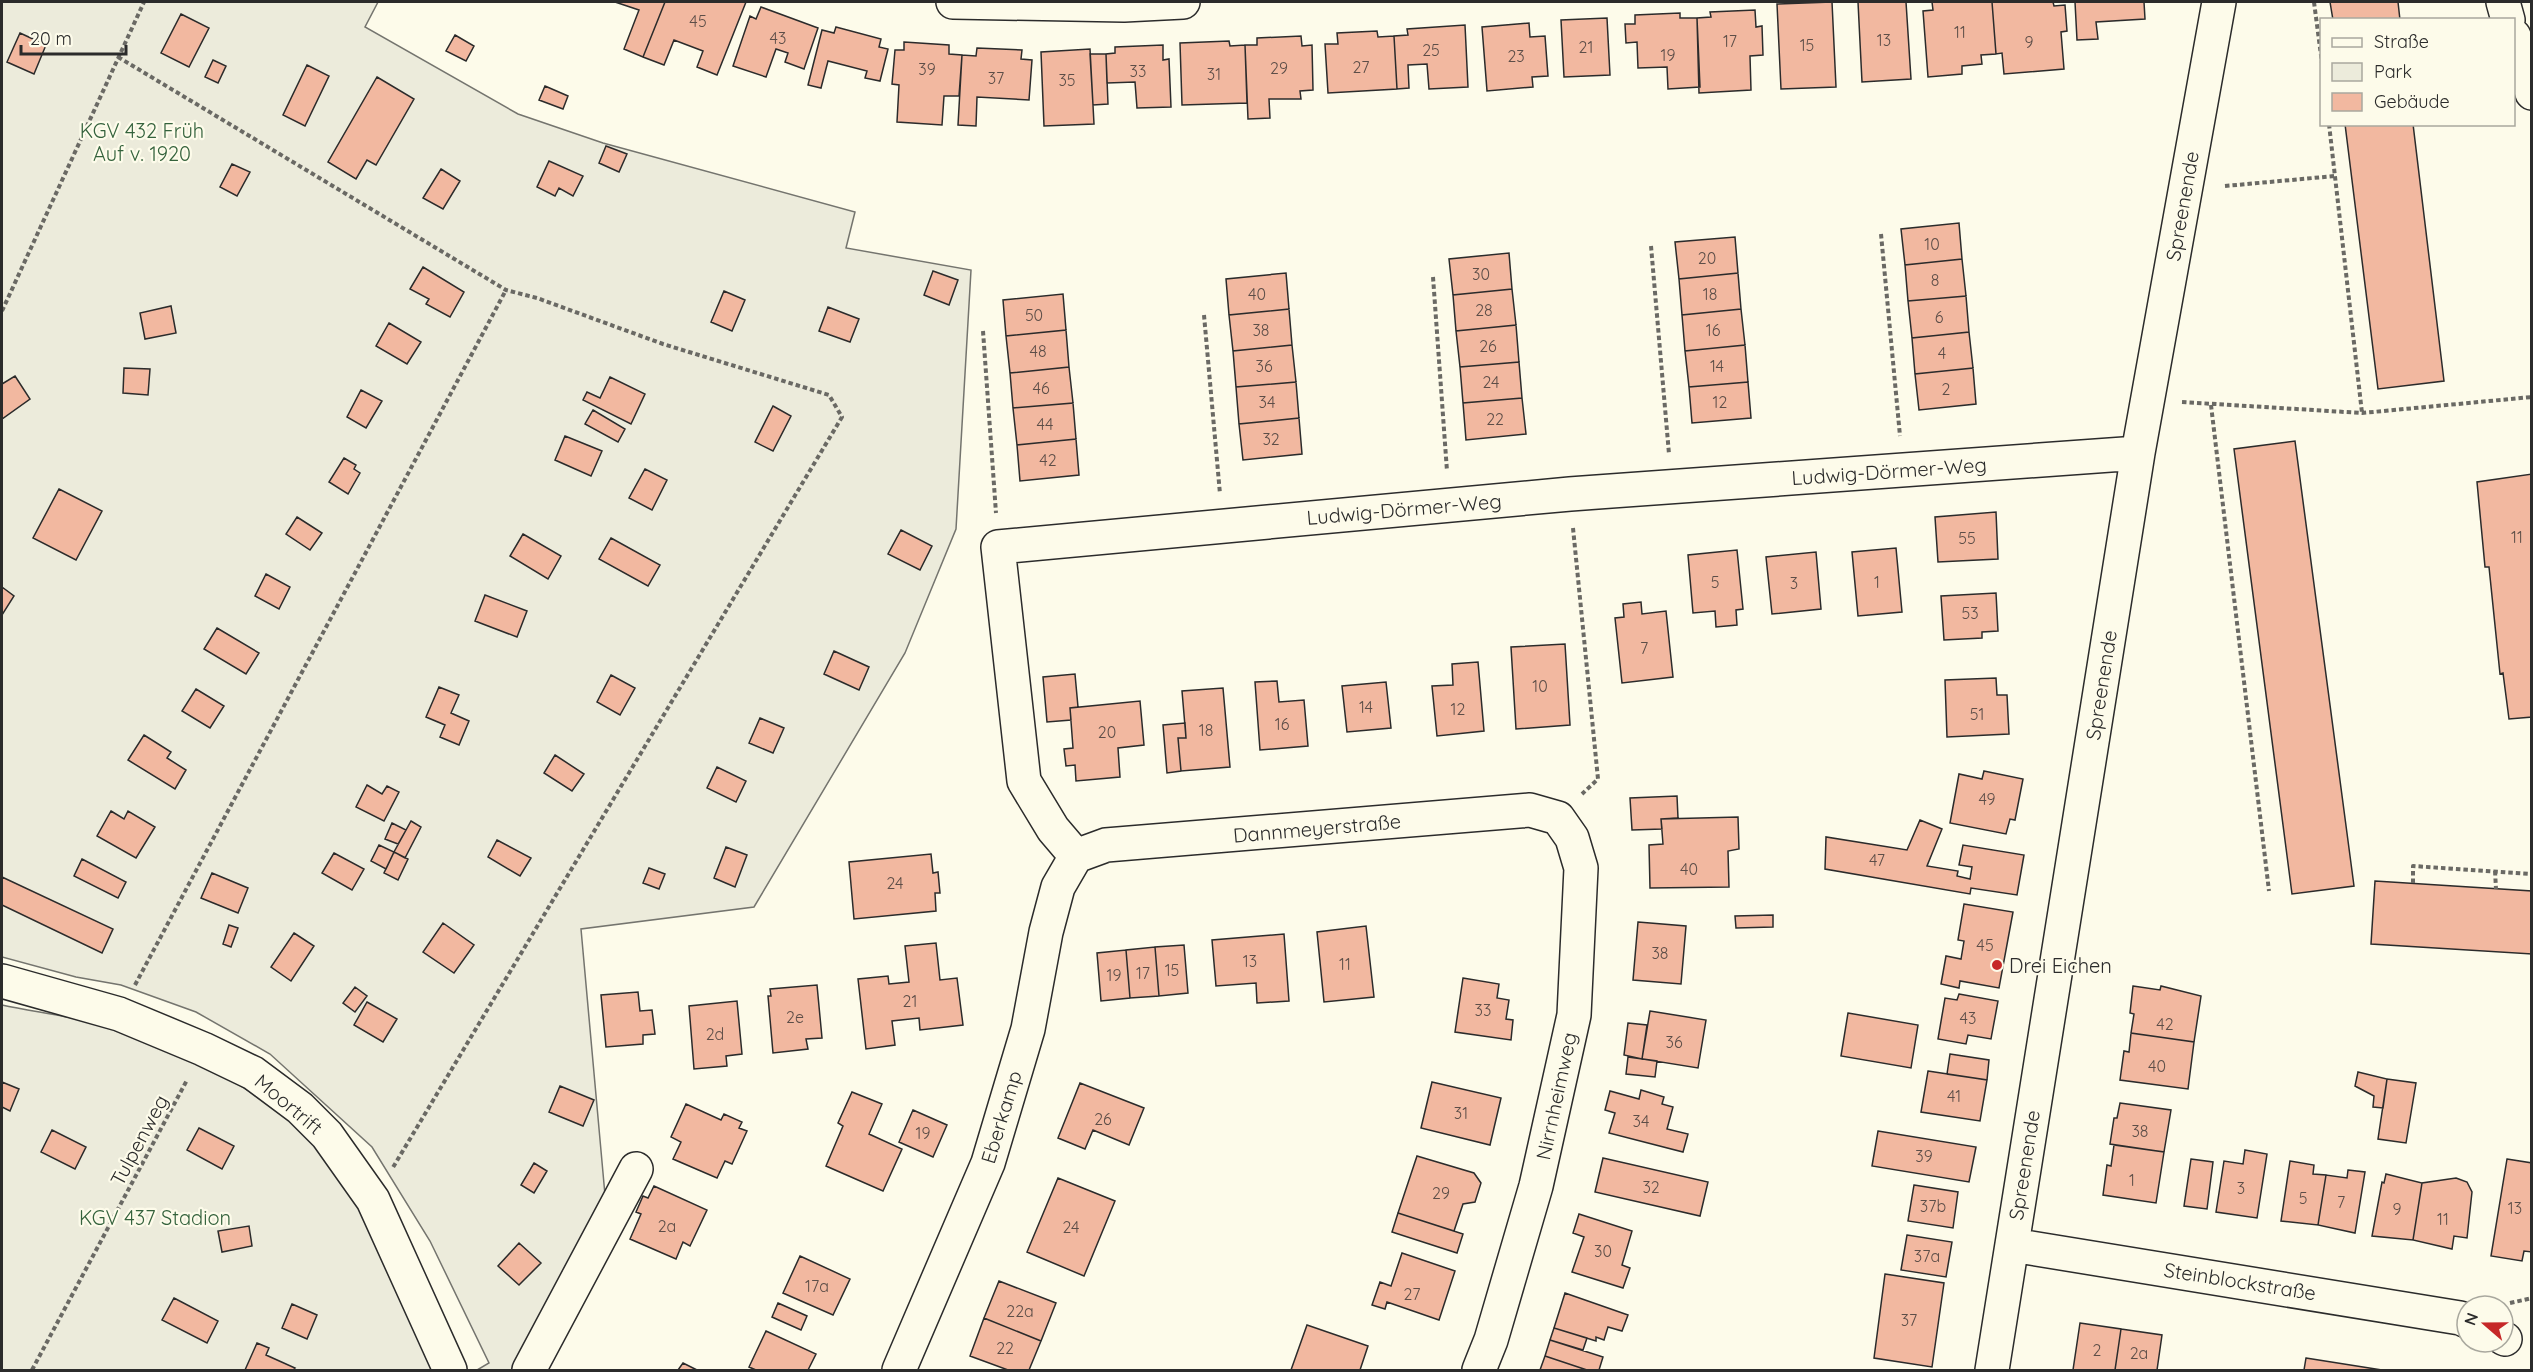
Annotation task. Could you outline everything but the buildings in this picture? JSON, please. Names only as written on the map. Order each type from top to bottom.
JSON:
[{"type":"street","points":[[953,2],[1124,5],[1183,2]]},
{"type":"street","name":"Spreenende","points":[[1992,1371],[2147,396],[2219,2]]},
{"type":"street","points":[[2503,2],[2507,18]]},
{"type":"street","points":[[2515,39],[2532,93]]},
{"type":"street","name":"Ludwig-Dörmer-Weg","points":[[998,547],[1570,494],[2138,453]]},
{"type":"street","points":[[998,547],[1024,781],[1053,829],[1076,856]]},
{"type":"street","name":"Dannmeyerstraße","points":[[1076,856],[1106,845],[1530,810],[1558,818]]},
{"type":"street","name":"Nirrnheimweg","points":[[1479,1371],[1491,1340],[1536,1186],[1574,1015],[1581,868],[1572,838],[1558,818]]},
{"type":"street","name":"Eberkamp","points":[[900,1371],[988,1163],[1028,1029],[1046,932],[1058,887],[1076,856]]},
{"type":"street","name":"Moortrift","points":[[2,981],[119,1014],[203,1049],[254,1073],[300,1108],[327,1135],[373,1200],[450,1371]]},
{"type":"street","points":[[528,1371],[636,1169]]},
{"type":"street","name":"Steinblockstraße","points":[[2012,1245],[2455,1317]]},
{"type":"path","points":[[2,311],[144,2]]},
{"type":"path","points":[[2314,2],[2320,48]]},
{"type":"path","points":[[118,57],[506,290],[537,298],[663,345],[829,395],[842,417],[373,1200]]},
{"type":"path","points":[[2329,126],[2362,413]]},
{"type":"path","points":[[2225,186],[2335,176]]},
{"type":"path","points":[[1881,234],[1903,470]]},
{"type":"path","points":[[1651,246],[1672,486]]},
{"type":"path","points":[[1433,277],[1449,505]]},
{"type":"path","points":[[119,1014],[506,290]]},
{"type":"path","points":[[1204,315],[1223,526]]},
{"type":"path","points":[[983,331],[998,547]]},
{"type":"path","points":[[2147,396],[2211,405],[2362,413],[2532,397]]},
{"type":"path","points":[[2211,405],[2269,891]]},
{"type":"path","points":[[1558,818],[1598,778],[1570,494]]},
{"type":"path","points":[[2413,883],[2413,866],[2532,874]]},
{"type":"path","points":[[2495,871],[2496,889]]},
{"type":"path","name":"Tulpenweg","points":[[32,1371],[203,1049]]},
{"type":"path","points":[[2515,1302],[2532,1298]]},
{"type":"green space","name":"KGV 432 Früh Auf v. 1920","points":[[2,2],[378,2],[365,27],[518,114],[603,143],[855,212],[846,248],[971,270],[956,529],[905,653],[754,907],[581,929],[605,1195],[513,1370],[477,1370],[489,1363],[430,1241],[372,1147],[270,1054],[196,1012],[121,985],[76,977],[2,957]]},
{"type":"green space","name":"KGV 437 Stadion","points":[[2,1005],[75,1018],[142,1039],[222,1075],[294,1123],[333,1166],[368,1221],[433,1370],[2,1370]]},
{"type":"place","name":"Drei Eichen","points":[[1997,965]]}]
